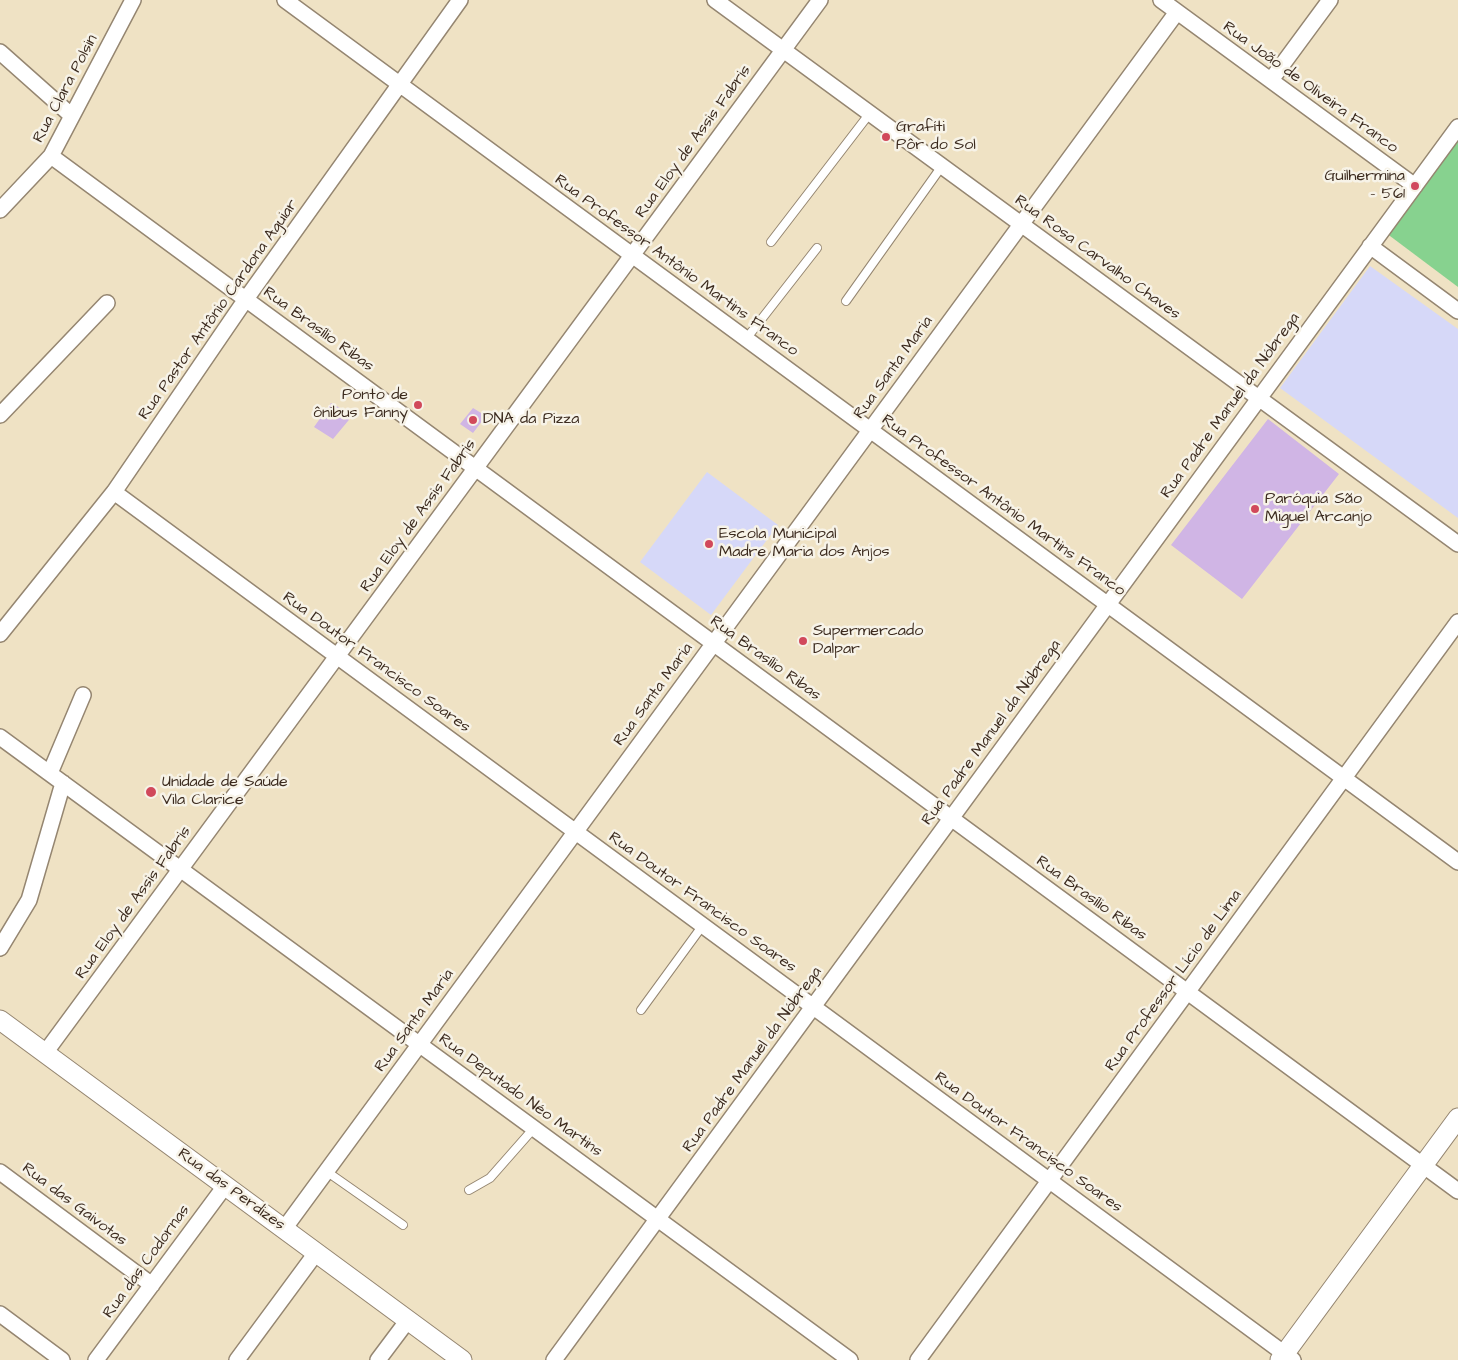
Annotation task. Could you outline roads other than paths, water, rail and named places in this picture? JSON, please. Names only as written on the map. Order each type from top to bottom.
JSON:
[{"type":"street","name":"Rua Clara Polsin","points":[[0,210],[51,156],[133,0]]},
{"type":"street","name":"Rua Professor Antônio Martins Franco","points":[[285,0],[1458,862]]},
{"type":"street","name":"Rua Pastor Antônio Cardona Aguiar","points":[[0,634],[114,492],[246,299],[460,0]]},
{"type":"street","name":"Rua Rosa Carvalho Chaves","points":[[715,0],[1458,544]]},
{"type":"street","name":"Rua Eloy de Assis Fabris","points":[[45,1053],[820,0]]},
{"type":"street","name":"Rua João de Oliveira Franco","points":[[1161,0],[1415,186]]},
{"type":"street","points":[[1271,80],[1330,0]]},
{"type":"street","name":"Rua Santa Maria","points":[[284,1229],[1177,12]]},
{"type":"street","points":[[0,52],[72,116]]},
{"type":"street","name":"Rua Padre Manuel da Nóbrega","points":[[554,1360],[1458,127]]},
{"type":"street","name":"Rua Brasílio Ribas","points":[[51,156],[1458,1191]]},
{"type":"street","points":[[1370,246],[1458,311]]},
{"type":"street","points":[[0,415],[107,303]]},
{"type":"street","name":"Rua Doutor Francisco Soares","points":[[114,492],[1050,1180],[1286,1358]]},
{"type":"street","name":"Rua Professor Lício de Lima","points":[[918,1360],[1458,622]]},
{"type":"street","points":[[50,773],[83,695]]},
{"type":"street","name":"Rua Deputado Néo Martins","points":[[0,737],[850,1360]]},
{"type":"street","points":[[0,948],[29,900],[63,782]]},
{"type":"street","name":"Rua das Perdizes","points":[[0,1020],[462,1360]]},
{"type":"street","points":[[1286,1358],[1458,1118]]},
{"type":"street","name":"Rua das Gaivotas","points":[[0,1172],[152,1285]]},
{"type":"street","name":"Rua das Codornas","points":[[96,1360],[225,1186]]},
{"type":"street","points":[[237,1360],[316,1253]]},
{"type":"street","points":[[0,1314],[62,1360]]},
{"type":"street","points":[[378,1360],[408,1320]]},
{"type":"lane","points":[[771,242],[870,113]]},
{"type":"lane","points":[[846,301],[942,166]]},
{"type":"lane","points":[[746,339],[818,248]]},
{"type":"lane","points":[[641,1010],[703,925]]},
{"type":"lane","points":[[469,1190],[490,1178],[534,1128]]},
{"type":"lane","points":[[326,1171],[403,1224]]},
{"type":"place","name":"Grafíti Pôr do Sol","points":[[886,137]]},
{"type":"place","name":"Guilhermina - 561","points":[[1415,186]]},
{"type":"place","name":"Ponto de ônibus Fanny","points":[[418,405]]},
{"type":"place","name":"DNA da Pizza","points":[[473,420]]},
{"type":"place","name":"Paróquia São Miguel Arcanjo","points":[[1255,509]]},
{"type":"place","name":"Escola Municipal Madre Maria dos Anjos","points":[[709,544]]},
{"type":"place","name":"Supermercado Dalpar","points":[[803,641]]},
{"type":"place","name":"Unidade de Saúde Vila Clarice","points":[[151,792]]}]
